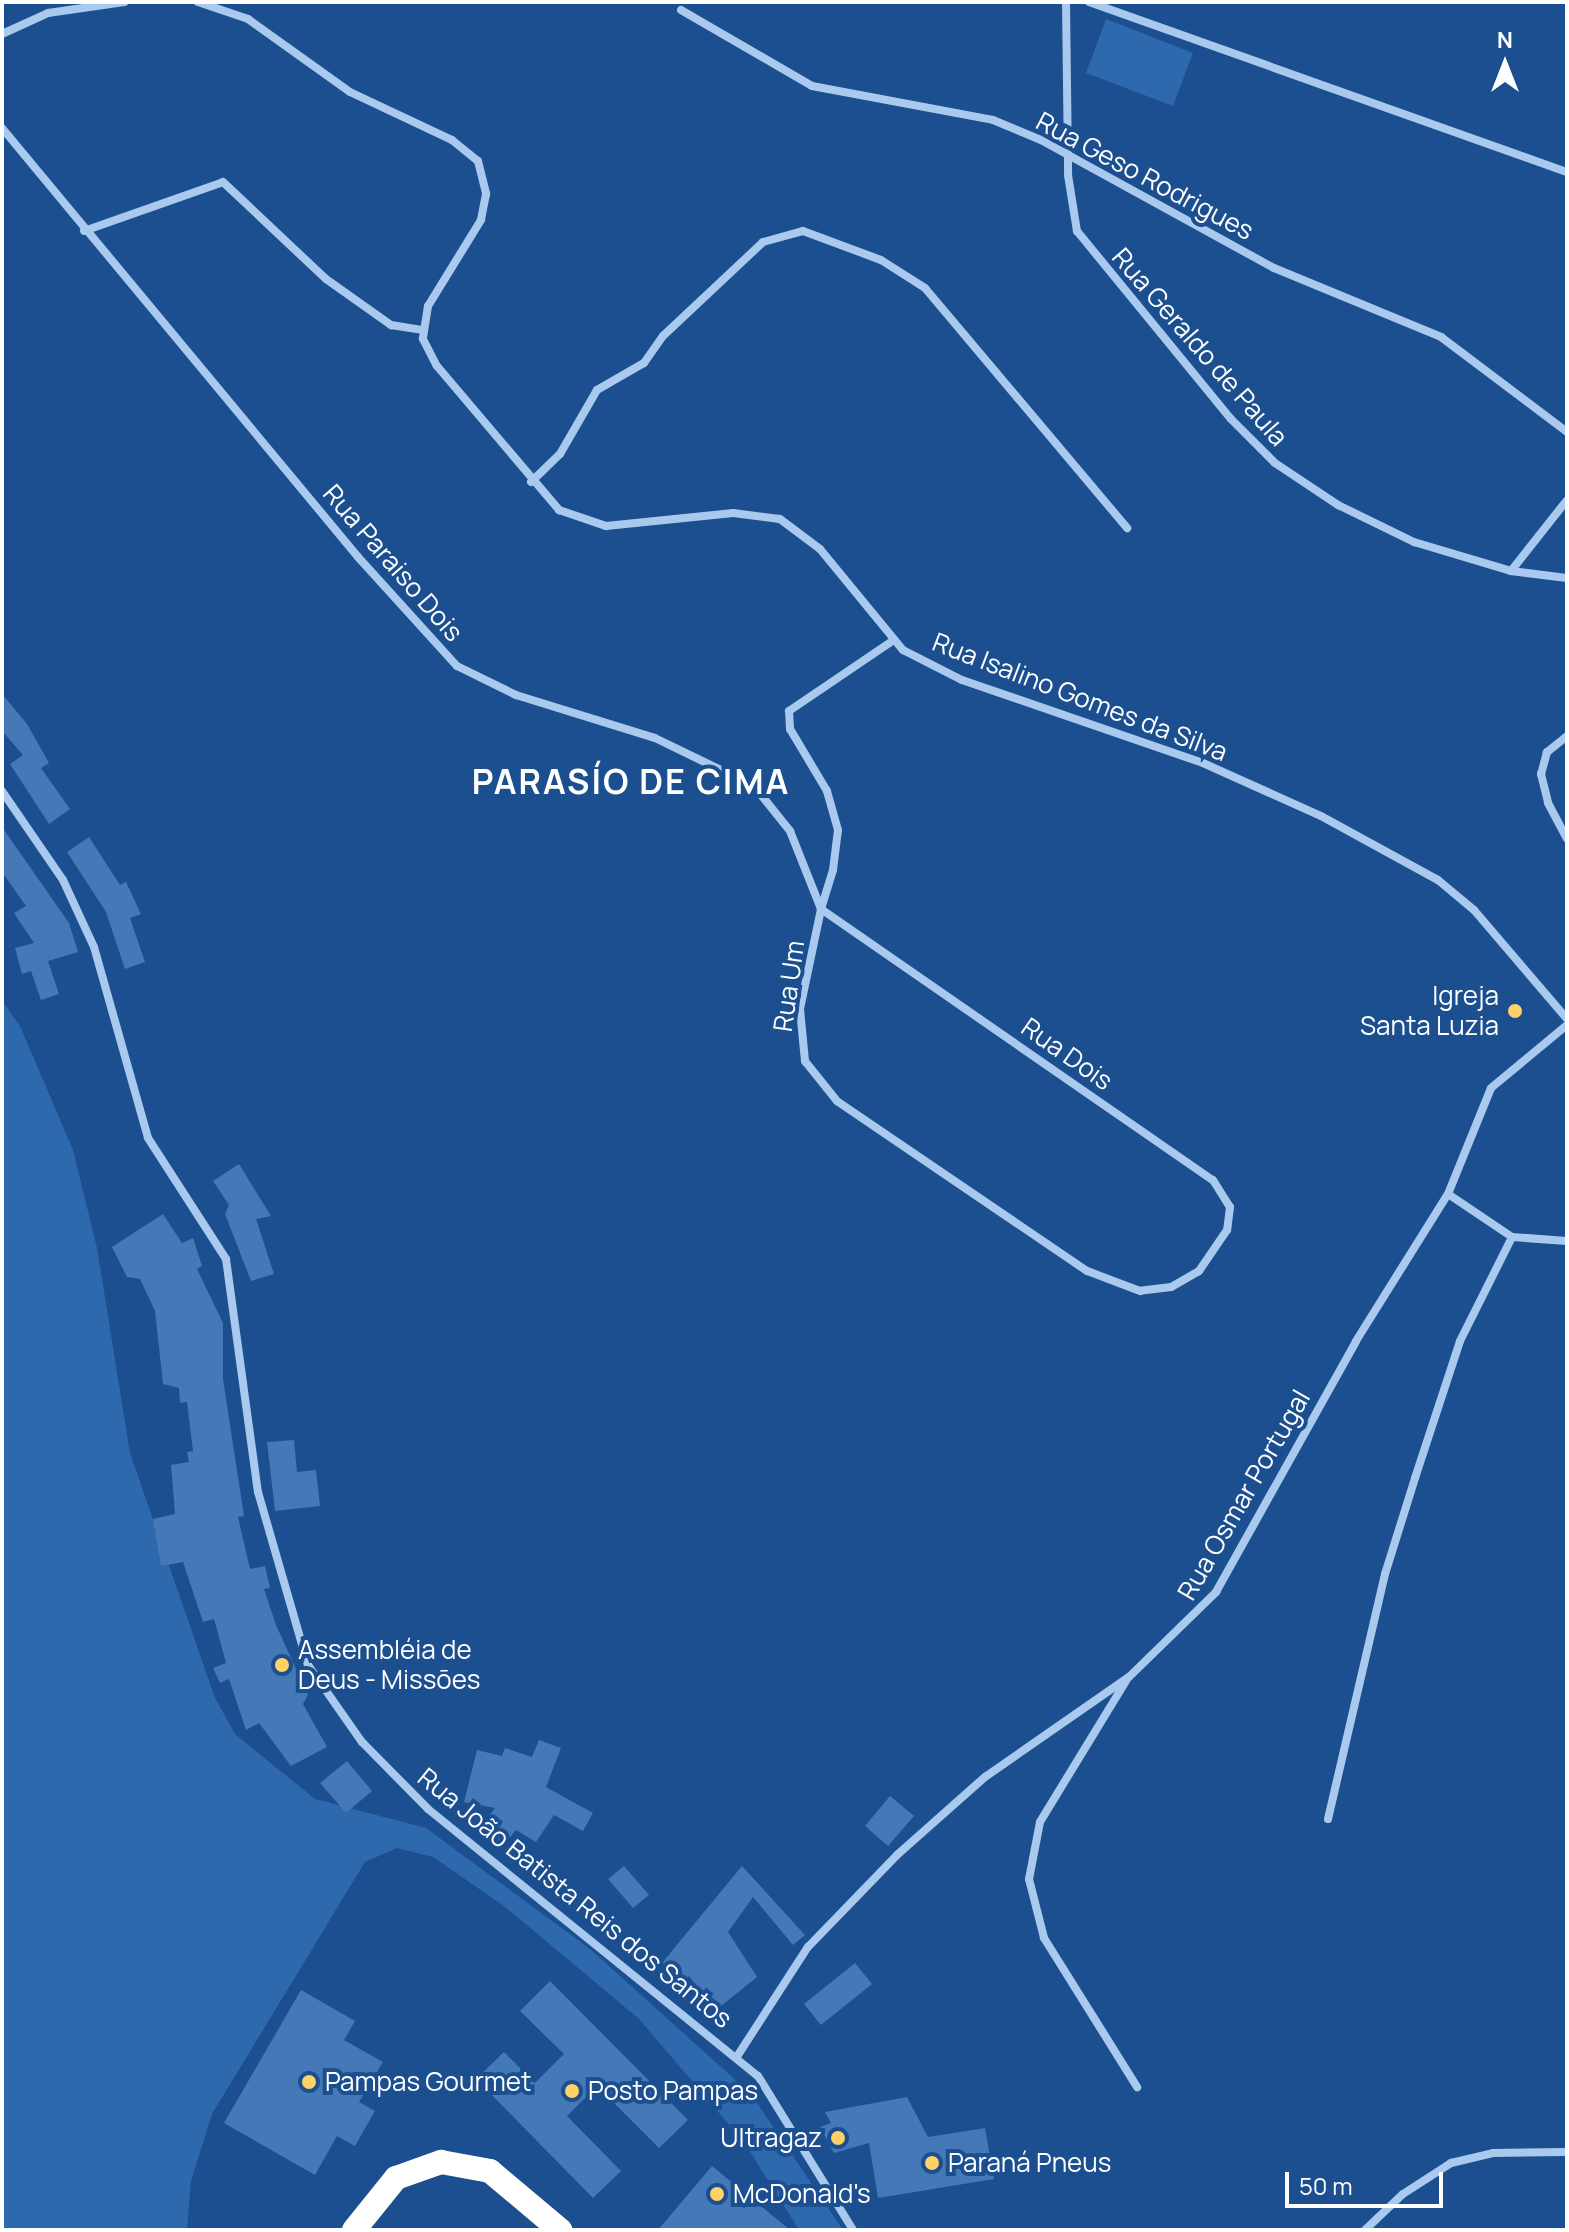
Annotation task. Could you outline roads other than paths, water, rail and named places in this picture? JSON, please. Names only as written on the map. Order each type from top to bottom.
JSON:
[{"type":"highway","points":[[354,2230],[396,2178],[441,2162],[490,2171],[560,2230]]},
{"type":"street","points":[[2,34],[48,13],[124,2]]},
{"type":"street","points":[[84,231],[223,182],[326,279],[391,325],[422,330],[428,306],[481,220],[486,194],[478,161],[464,147],[350,92],[233,11],[198,2]]},
{"type":"street","name":"Rua Geraldo de Paula","points":[[1066,2],[1069,194],[1085,245],[1275,463],[1402,536],[1511,571],[1567,578]]},
{"type":"street","points":[[1089,2],[1567,172]]},
{"type":"street","name":"Rua Geso Rodrigues","points":[[681,10],[812,86],[993,120],[1069,155],[1274,268],[1441,337],[1567,432]]},
{"type":"street","name":"Rua Paraiso Dois","points":[[2,128],[84,231],[450,660],[516,695],[628,727],[754,786],[790,831],[821,909]]},
{"type":"street","points":[[531,482],[560,454],[597,390],[644,363],[663,336],[763,242],[803,231],[881,260],[925,288],[1127,528]]},
{"type":"street","name":"Rua Isalino Gomes da Silva","points":[[422,330],[431,357],[531,482],[559,510],[589,523],[656,525],[733,513],[780,519],[820,549],[891,642],[962,680],[1203,763],[1364,838],[1459,895],[1567,1022]]},
{"type":"street","points":[[1511,571],[1567,500]]},
{"type":"street","name":"Rua Um","points":[[891,642],[789,711],[790,729],[837,818],[833,870],[821,909],[798,1028],[805,1061],[824,1090],[1102,1279],[1140,1291],[1162,1290],[1207,1262]]},
{"type":"street","points":[[1567,736],[1547,752],[1541,774],[1548,803],[1567,838]]},
{"type":"street","name":"Rua João Batista Reis dos Santos","points":[[2,791],[63,880],[94,947],[148,1138],[226,1259],[258,1492],[308,1665],[362,1742],[428,1809],[738,2055],[775,2097],[853,2230]]},
{"type":"street","name":"Rua Dois","points":[[821,909],[1213,1180],[1230,1215],[1207,1262]]},
{"type":"street","name":"Rua Osmar Portugal","points":[[738,2055],[803,1954],[885,1866],[985,1777],[1129,1677],[1216,1592],[1356,1341],[1448,1194],[1491,1088],[1567,1022]]},
{"type":"street","points":[[1448,1194],[1512,1237],[1567,1241]]},
{"type":"street","points":[[1328,1819],[1385,1574],[1415,1478],[1460,1341],[1512,1237]]},
{"type":"street","points":[[1129,1677],[1049,1804],[1033,1840],[1029,1879],[1049,1948],[1137,2087]]},
{"type":"street","points":[[1365,2230],[1403,2194],[1451,2163],[1493,2153],[1567,2152]]},
{"type":"place","name":"Igreja Santa Luzia","points":[[1515,1011]]},
{"type":"place","name":"Assembléia de Deus - Missões","points":[[282,1665]]},
{"type":"place","name":"Pampas Gourmet","points":[[309,2082]]},
{"type":"place","name":"Posto Pampas","points":[[572,2091]]},
{"type":"place","name":"Ultragaz","points":[[838,2138]]},
{"type":"place","name":"Paraná Pneus","points":[[932,2163]]},
{"type":"place","name":"McDonald's","points":[[717,2194]]},
{"type":"district","name":"PARASÍO DE CIMA","points":[[631,782]]}]
